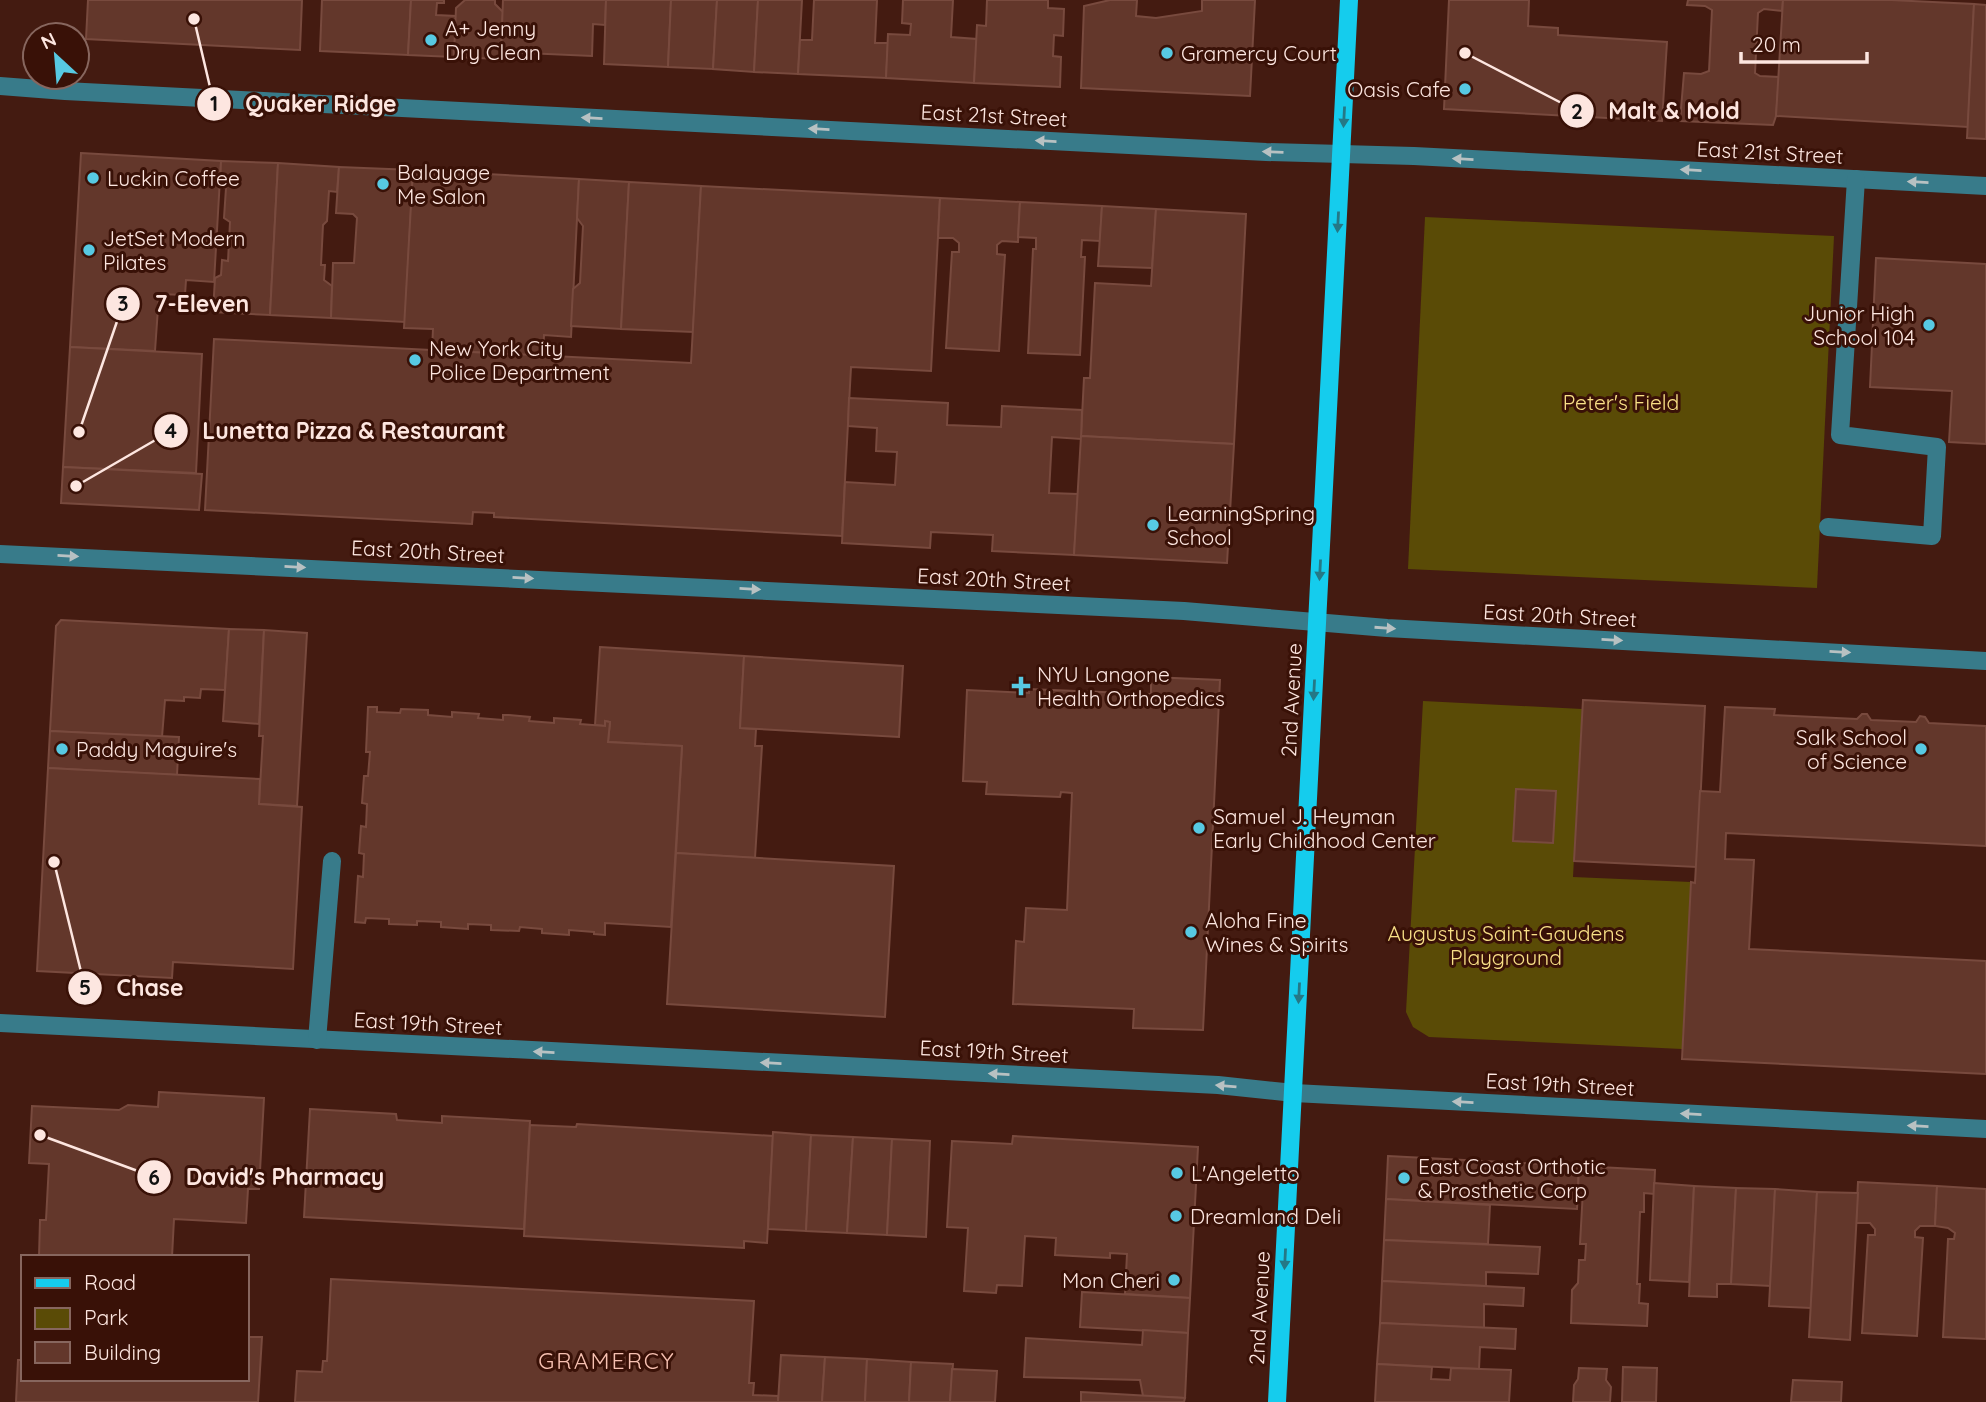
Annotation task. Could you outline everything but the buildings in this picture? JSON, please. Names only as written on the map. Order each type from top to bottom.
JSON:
[{"type":"main road","name":"2nd Avenue","points":[[1277,1402],[1349,0]]},
{"type":"street","name":"East 21st Street","points":[[0,86],[1986,186]]},
{"type":"street","points":[[1828,527],[1932,536],[1937,447],[1840,435],[1856,179]]},
{"type":"street","name":"East 20th Street","points":[[0,554],[1184,611],[1387,628],[1986,661]]},
{"type":"street","points":[[317,1040],[332,861]]},
{"type":"street","name":"East 19th Street","points":[[0,1023],[1218,1085],[1294,1093],[1986,1129]]},
{"type":"green space","name":"Peter's Field","points":[[1425,217],[1834,236],[1817,588],[1408,569]]},
{"type":"green space","name":"Augustus Saint-Gaudens Playground","points":[[1423,701],[1582,709],[1573,877],[1691,882],[1682,1049],[1429,1037],[1413,1027],[1406,1012]]},
{"type":"place","name":"Quaker Ridge","points":[[194,19]]},
{"type":"place","name":"A+ Jenny Dry Clean","points":[[431,40]]},
{"type":"place","name":"Gramercy Court","points":[[1167,53]]},
{"type":"place","name":"Malt & Mold","points":[[1465,53]]},
{"type":"place","name":"Oasis Cafe","points":[[1465,89]]},
{"type":"place","name":"Luckin Coffee","points":[[93,178]]},
{"type":"place","name":"Balayage Me Salon","points":[[383,184]]},
{"type":"place","name":"JetSet Modern Pilates","points":[[89,250]]},
{"type":"place","name":"Junior High School 104","points":[[1929,325]]},
{"type":"place","name":"New York City Police Department","points":[[415,360]]},
{"type":"place","name":"7-Eleven","points":[[79,432]]},
{"type":"place","name":"Lunetta Pizza & Restaurant","points":[[76,486]]},
{"type":"place","name":"LearningSpring School","points":[[1153,525]]},
{"type":"place","name":"NYU Langone Health Orthopedics","points":[[1021,686]]},
{"type":"place","name":"Paddy Maguire's","points":[[62,749]]},
{"type":"place","name":"Salk School of Science","points":[[1921,749]]},
{"type":"place","name":"Samuel J. Heyman Early Childhood Center","points":[[1199,828]]},
{"type":"place","name":"Chase","points":[[54,862]]},
{"type":"place","name":"Aloha Fine Wines & Spirits","points":[[1191,932]]},
{"type":"place","name":"David's Pharmacy","points":[[40,1135]]},
{"type":"place","name":"L'Angeletto","points":[[1177,1173]]},
{"type":"place","name":"East Coast Orthotic & Prosthetic Corp","points":[[1404,1178]]},
{"type":"place","name":"Dreamland Deli","points":[[1176,1216]]},
{"type":"place","name":"Mon Cheri","points":[[1174,1280]]},
{"type":"district","name":"GRAMERCY","points":[[607,1360]]}]
